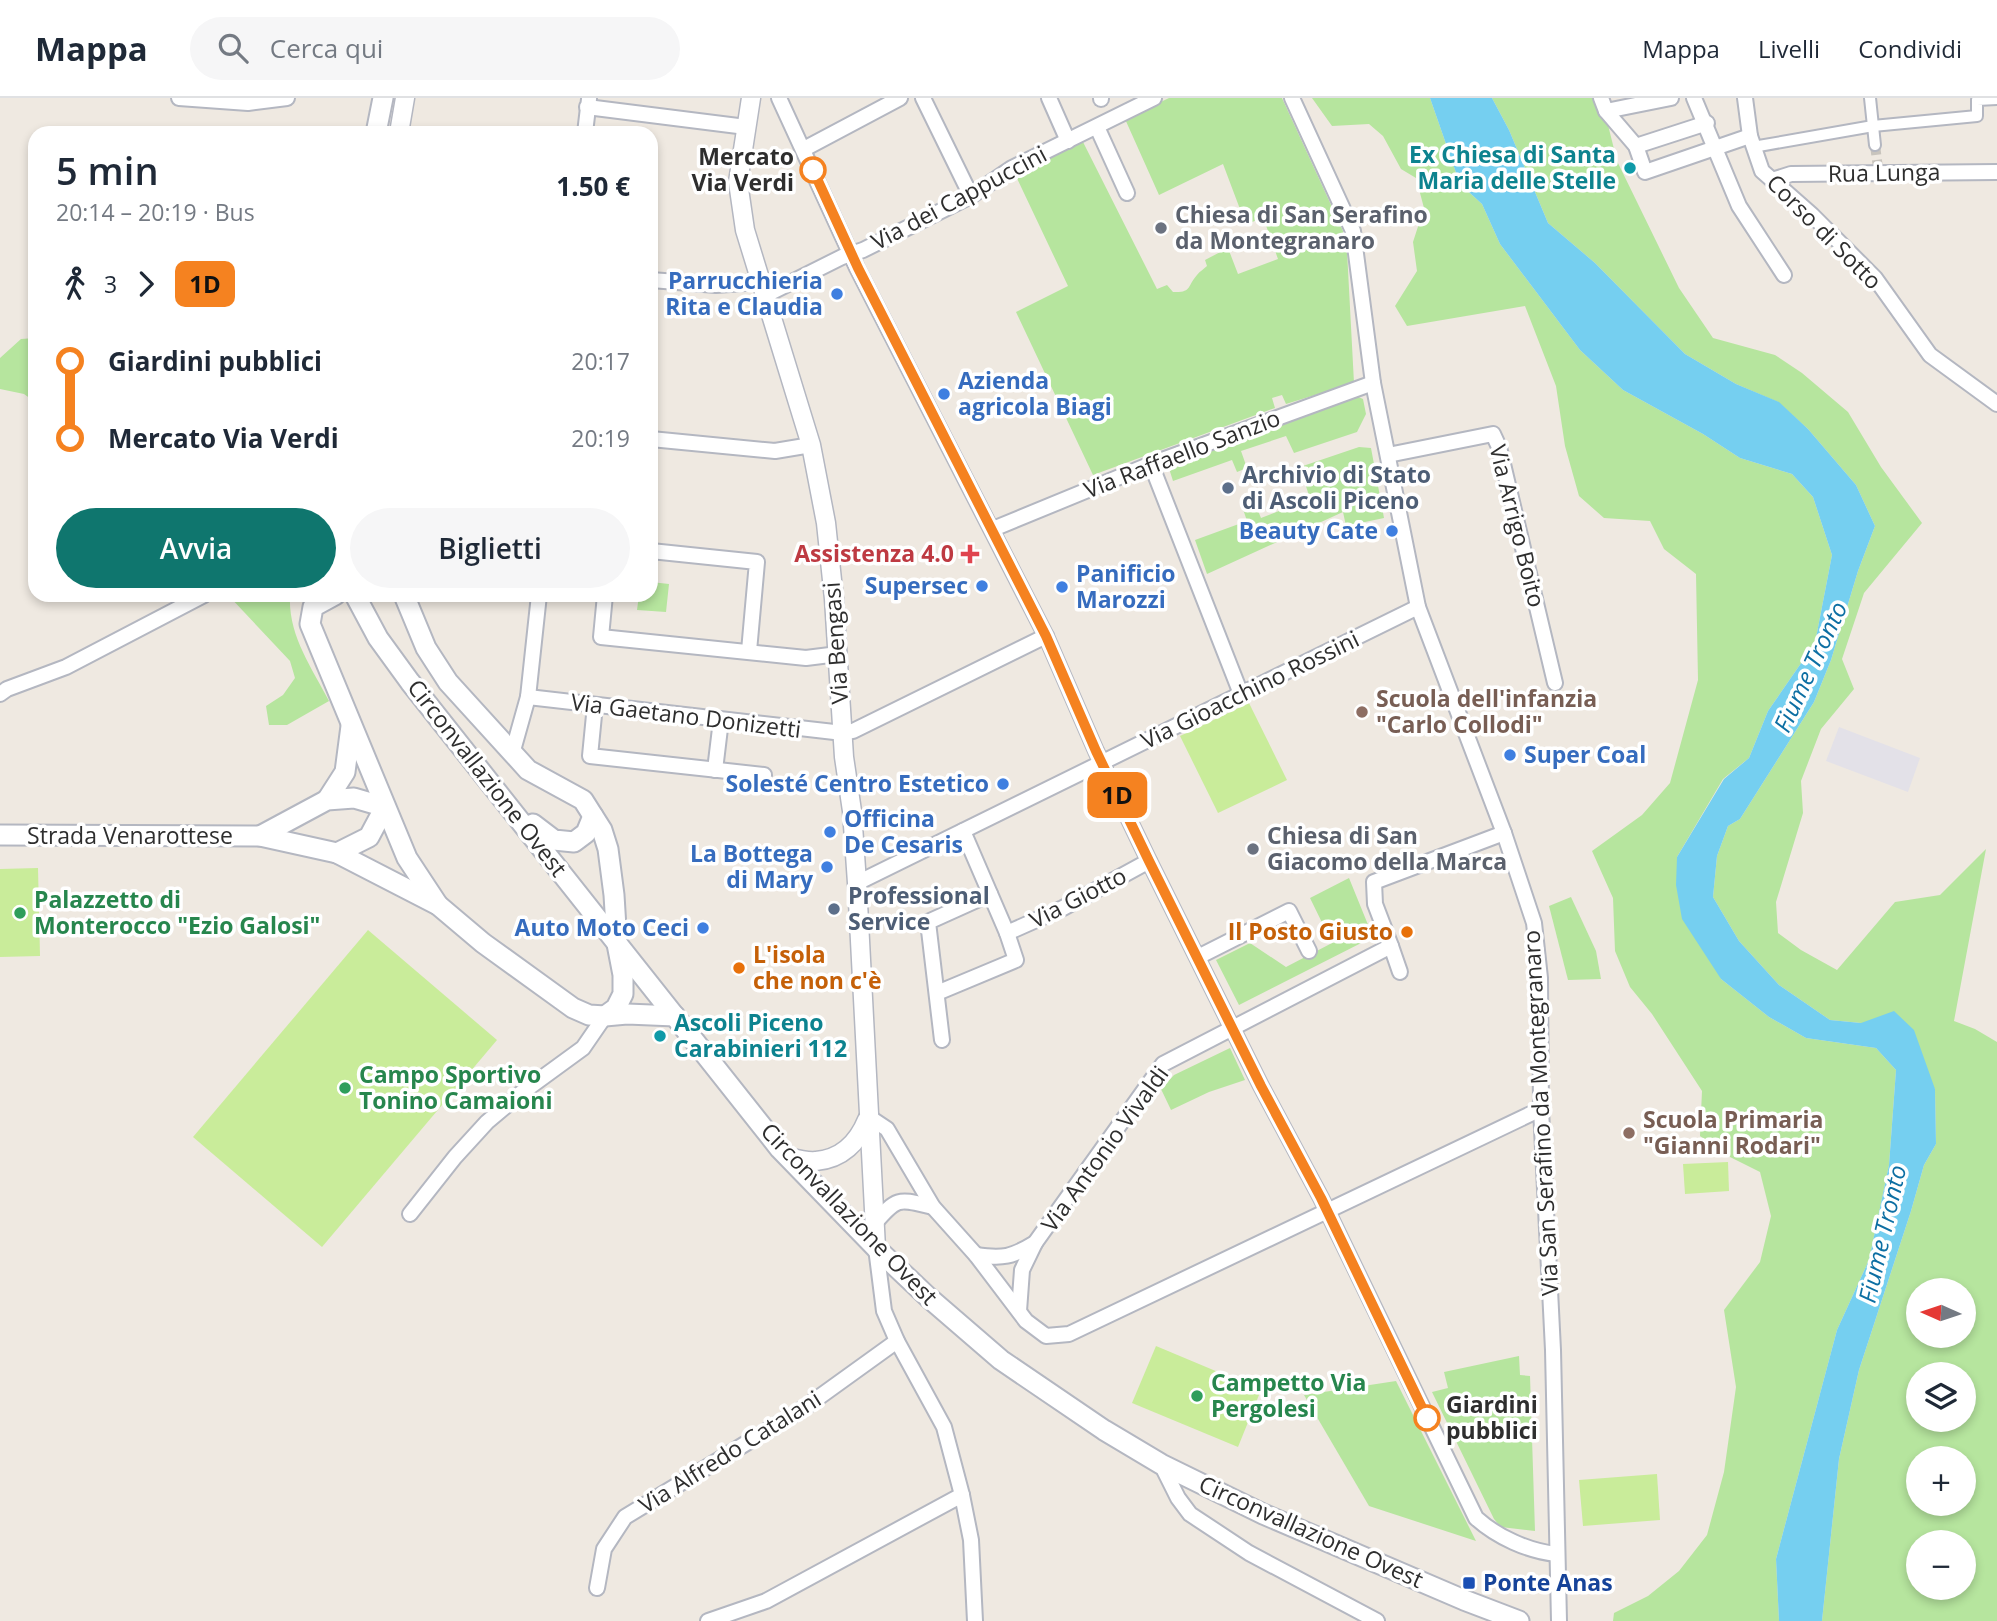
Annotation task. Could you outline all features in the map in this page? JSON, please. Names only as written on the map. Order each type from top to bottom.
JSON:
[{"type":"main road","points":[[377,126],[383,98]]},
{"type":"main road","name":"Strada Venarottese","points":[[321,602],[313,607],[310,624],[407,858],[438,905]]},
{"type":"main road","name":"Circonvallazione Ovest","points":[[359,602],[386,649],[788,1157],[876,1248],[928,1297],[1001,1360],[1104,1430],[1161,1464],[1263,1514],[1513,1619]]},
{"type":"main road","points":[[407,602],[426,648],[448,682],[528,769],[583,800],[602,830],[608,849],[614,895],[623,994],[616,1008],[605,1016]]},
{"type":"main road","name":"Strada Venarottese","points":[[327,800],[345,772],[351,725]]},
{"type":"main road","name":"Strada Venarottese","points":[[260,836],[327,800],[354,798],[385,807]]},
{"type":"main road","points":[[337,853],[369,837],[385,807]]},
{"type":"main road","points":[[515,811],[554,840],[574,842],[586,833],[593,816]]},
{"type":"main road","name":"Strada Venarottese","points":[[0,835],[260,836],[337,853],[438,905],[483,943],[573,1008],[589,1015],[676,1016]]},
{"type":"street","points":[[178,98],[248,103],[287,98]]},
{"type":"street","points":[[400,126],[405,98]]},
{"type":"street","name":"Via Bengasi","points":[[751,98],[738,182],[745,230],[811,445],[826,523],[857,883],[876,1248]]},
{"type":"street","points":[[779,98],[851,254],[1046,636],[1149,861],[1261,1086],[1327,1211],[1476,1518],[1489,1529],[1512,1541],[1556,1554]]},
{"type":"street","points":[[804,149],[900,98]]},
{"type":"street","points":[[923,98],[971,196]]},
{"type":"street","points":[[1049,98],[1068,141]]},
{"type":"street","name":"Via dei Cappuccini","points":[[761,289],[863,250],[971,196],[1012,168],[1154,98]]},
{"type":"street","name":"Via San Serafino da Montegranaro","points":[[1292,98],[1353,231],[1373,383],[1418,607],[1534,923],[1540,978],[1541,1109],[1553,1350],[1559,1621]]},
{"type":"street","points":[[1604,104],[1671,98]]},
{"type":"street","points":[[1694,98],[1707,123],[1740,206],[1784,275]]},
{"type":"street","name":"Corso di Sotto","points":[[1745,98],[1752,141],[1762,171],[1812,215],[1875,278],[1930,355],[1997,404]]},
{"type":"street","points":[[1871,98],[1875,145]]},
{"type":"street","points":[[1604,104],[1636,146],[1645,172],[1715,148],[1752,141],[1977,116],[1976,100],[1997,99]]},
{"type":"street","points":[[586,126],[589,102],[746,127]]},
{"type":"street","points":[[1104,123],[1127,193]]},
{"type":"street","points":[[1636,146],[1707,123]]},
{"type":"street","name":"Rua Lunga","points":[[1772,180],[1791,174],[1878,170],[1997,172]]},
{"type":"street","points":[[658,281],[761,289]]},
{"type":"street","name":"Via Raffaello Sanzio","points":[[993,529],[1151,464],[1373,383]]},
{"type":"street","name":"Via Arrigo Boito","points":[[1388,455],[1493,434],[1499,447],[1555,683]]},
{"type":"street","points":[[658,440],[775,451],[811,445]]},
{"type":"street","points":[[1151,464],[1241,694]]},
{"type":"street","points":[[658,552],[757,562],[749,651]]},
{"type":"street","points":[[0,694],[66,667],[191,602]]},
{"type":"street","points":[[512,754],[528,697],[538,602]]},
{"type":"street","points":[[604,602],[601,637],[815,658],[838,654]]},
{"type":"street","name":"Via Gioacchino Rossini","points":[[857,883],[1418,607]]},
{"type":"street","points":[[843,733],[853,732],[1046,636]]},
{"type":"street","name":"Via Gaetano Donizetti","points":[[528,697],[843,733]]},
{"type":"street","points":[[595,705],[590,756],[764,775]]},
{"type":"street","points":[[715,770],[721,720]]},
{"type":"street","points":[[937,993],[1016,960],[1007,933],[962,831]]},
{"type":"street","points":[[1400,972],[1375,904],[1374,882],[1503,833]]},
{"type":"street","name":"Via Giotto","points":[[1007,933],[1063,908],[1149,861]]},
{"type":"street","points":[[942,1041],[928,922],[990,894]]},
{"type":"street","points":[[1198,957],[1289,911],[1309,951]]},
{"type":"street","name":"Via Antonio Vivaldi","points":[[976,1255],[995,1258],[1014,1256],[1035,1243],[1163,1064],[1391,946]]},
{"type":"street","points":[[410,1214],[487,1122],[583,1048],[605,1016]]},
{"type":"street","points":[[788,1157],[816,1161],[842,1153],[859,1139],[869,1117],[887,1129],[933,1207],[976,1255],[1026,1321],[1046,1336],[1069,1334],[1541,1109]]},
{"type":"street","points":[[875,1223],[891,1204],[907,1200],[933,1207]]},
{"type":"street","points":[[1018,1311],[1022,1269],[1035,1243]]},
{"type":"street","points":[[876,1248],[884,1311],[897,1341],[944,1427],[971,1540],[975,1621]]},
{"type":"street","name":"Via Alfredo Catalani","points":[[597,1588],[604,1549],[625,1517],[804,1408],[897,1341]]},
{"type":"street","points":[[1161,1464],[1178,1498],[1190,1514],[1249,1553],[1377,1621]]},
{"type":"street","points":[[708,1621],[766,1601],[962,1495]]},
{"type":"shaded area","points":[[1839,727],[1920,758],[1908,792],[1826,761]]},
{"type":"green space","points":[[1169,98],[1282,98],[1343,231],[1347,251],[1354,383],[1286,404],[1282,395],[1272,398],[1275,408],[1093,475],[1016,312],[1068,286],[1014,172],[1082,140],[1157,289],[1167,285],[1173,292],[1186,290],[1207,266],[1205,260],[1228,248],[1238,274],[1278,259],[1263,217],[1246,225],[1223,164],[1159,195],[1125,119]]},
{"type":"green space","points":[[1312,98],[1430,98],[1460,184],[1482,204],[1500,244],[1580,350],[1623,390],[1703,434],[1740,458],[1792,474],[1813,497],[1832,555],[1815,643],[1768,711],[1749,758],[1723,779],[1677,857],[1721,979],[1769,1017],[1806,1038],[1876,1048],[1896,1070],[1889,1165],[1869,1260],[1837,1330],[1776,1559],[1779,1621],[1613,1621],[1614,1613],[1648,1596],[1679,1571],[1707,1535],[1724,1472],[1736,1387],[1724,1310],[1760,1262],[1771,1216],[1760,1172],[1724,1154],[1700,1136],[1702,1091],[1652,1014],[1630,987],[1615,951],[1613,898],[1592,851],[1642,815],[1670,783],[1698,680],[1696,574],[1664,549],[1650,521],[1604,518],[1579,496],[1565,446],[1556,386],[1525,306],[1407,326],[1395,306],[1417,271],[1413,242],[1424,208],[1416,178],[1401,169],[1383,136],[1369,124],[1332,126]]},
{"type":"green space","points":[[1492,98],[1593,98],[1608,125],[1617,161],[1679,288],[1713,338],[1775,355],[1802,373],[1848,412],[1881,467],[1922,523],[1864,593],[1842,659],[1854,689],[1821,729],[1801,781],[1803,813],[1776,902],[1778,933],[1801,950],[1837,970],[1895,902],[1940,895],[1986,849],[1954,1021],[1997,1042],[1997,1621],[1822,1621],[1839,1459],[1859,1370],[1924,1165],[1936,1144],[1935,1089],[1861,1023],[1830,1020],[1779,985],[1739,941],[1713,897],[1717,856],[1728,826],[1740,819],[1814,702],[1831,660],[1858,571],[1875,526],[1856,485],[1808,429],[1778,402],[1736,384],[1685,354],[1595,263],[1548,223],[1509,130]]},
{"type":"green space","points":[[28,338],[28,397],[0,389],[0,358],[21,339]]},
{"type":"green space","points":[[1356,396],[1363,399],[1366,414],[1357,432],[1294,453],[1286,436],[1241,451],[1247,468],[1237,472],[1232,460],[1173,481],[1167,462]]},
{"type":"green space","points":[[1359,447],[1371,448],[1384,518],[1346,526],[1343,512],[1207,574],[1195,540],[1247,521],[1240,500],[1252,496],[1261,518],[1310,499],[1300,467]]},
{"type":"green space","points":[[658,583],[669,584],[666,612],[637,610],[638,602],[658,602]]},
{"type":"green space","points":[[235,602],[290,602],[297,637],[329,701],[287,725],[269,725],[266,706],[283,695],[295,678],[290,661]]},
{"type":"green space","points":[[1249,703],[1287,780],[1218,813],[1180,736]]},
{"type":"green space","name":"Palazzetto di Monterocco \"Ezio Galosi\"","points":[[38,868],[40,956],[0,957],[0,869]]},
{"type":"green space","points":[[1349,878],[1373,937],[1239,1005],[1216,960],[1250,943],[1286,967],[1332,943],[1310,898]]},
{"type":"green space","points":[[1571,897],[1596,951],[1601,979],[1568,980],[1549,906]]},
{"type":"green space","name":"Campo Sportivo Tonino Camaioni","points":[[368,930],[497,1040],[322,1247],[193,1137]]},
{"type":"green space","points":[[1230,1048],[1245,1080],[1209,1092],[1171,1110],[1161,1089],[1174,1075]]},
{"type":"green space","points":[[1728,1162],[1729,1191],[1685,1194],[1683,1164]]},
{"type":"green space","name":"Campetto Via Pergolesi","points":[[1156,1346],[1261,1390],[1238,1447],[1132,1403]]},
{"type":"green space","points":[[1519,1356],[1520,1375],[1530,1376],[1535,1531],[1501,1527],[1494,1519],[1432,1392],[1448,1388],[1444,1372]]},
{"type":"green space","points":[[1396,1381],[1476,1541],[1369,1506],[1304,1395]]},
{"type":"green space","points":[[1657,1474],[1660,1520],[1583,1526],[1579,1480]]},
{"type":"water","name":"Fiume Tronto","points":[[1430,98],[1492,98],[1509,130],[1548,223],[1595,263],[1685,354],[1736,384],[1779,402],[1808,429],[1856,485],[1875,526],[1858,571],[1831,660],[1814,702],[1740,819],[1728,826],[1717,856],[1713,897],[1739,941],[1779,985],[1830,1020],[1861,1023],[1894,1011],[1914,1030],[1935,1089],[1936,1144],[1924,1165],[1859,1370],[1839,1459],[1822,1621],[1779,1621],[1776,1559],[1837,1330],[1869,1260],[1889,1165],[1896,1070],[1876,1048],[1806,1038],[1769,1017],[1721,979],[1682,919],[1676,885],[1677,857],[1724,779],[1749,758],[1768,711],[1815,643],[1832,555],[1813,497],[1792,474],[1740,458],[1703,434],[1623,390],[1580,350],[1500,244],[1482,204],[1460,184]]},
{"type":"tunnel","points":[[1875,145],[1878,168]]},
{"type":"bus line","name":"1D","points":[[813,170],[858,268],[1046,636],[1096,751],[1149,861],[1261,1086],[1321,1198],[1427,1418]]},
{"type":"place","name":"Ex Chiesa di Santa Maria delle Stelle","points":[[1630,168]]},
{"type":"place","name":"Mercato Via Verdi","points":[[813,170]]},
{"type":"place","name":"Chiesa di San Serafino da Montegranaro","points":[[1161,228]]},
{"type":"place","name":"Parrucchieria Rita e Claudia","points":[[837,294]]},
{"type":"place","name":"Azienda agricola Biagi","points":[[944,394]]},
{"type":"place","name":"Archivio di Stato di Ascoli Piceno","points":[[1228,488]]},
{"type":"place","name":"Beauty Cate","points":[[1392,531]]},
{"type":"place","name":"Assistenza 4.0","points":[[970,554]]},
{"type":"place","name":"Supersec","points":[[982,586]]},
{"type":"place","name":"Panificio Marozzi","points":[[1062,587]]},
{"type":"place","name":"Scuola dell'infanzia \"Carlo Collodi\"","points":[[1362,712]]},
{"type":"place","name":"Super Coal","points":[[1510,755]]},
{"type":"place","name":"Solesté Centro Estetico","points":[[1003,784]]},
{"type":"place","name":"Officina De Cesaris","points":[[830,832]]},
{"type":"place","name":"Chiesa di San Giacomo della Marca","points":[[1253,849]]},
{"type":"place","name":"La Bottega di Mary","points":[[827,867]]},
{"type":"place","name":"Professional Service","points":[[834,909]]},
{"type":"place","name":"Palazzetto di Monterocco \"Ezio Galosi\"","points":[[20,913]]},
{"type":"place","name":"Auto Moto Ceci","points":[[703,928]]},
{"type":"place","name":"Il Posto Giusto","points":[[1407,932]]},
{"type":"place","name":"L'isola che non c'è","points":[[739,968]]},
{"type":"place","name":"Ascoli Piceno Carabinieri 112","points":[[660,1036]]},
{"type":"place","name":"Campo Sportivo Tonino Camaioni","points":[[345,1088]]},
{"type":"place","name":"Scuola Primaria \"Gianni Rodari\"","points":[[1629,1133]]},
{"type":"place","name":"Campetto Via Pergolesi","points":[[1197,1396]]},
{"type":"place","name":"Giardini pubblici","points":[[1427,1418]]},
{"type":"place","name":"Ponte Anas","points":[[1469,1583]]}]
